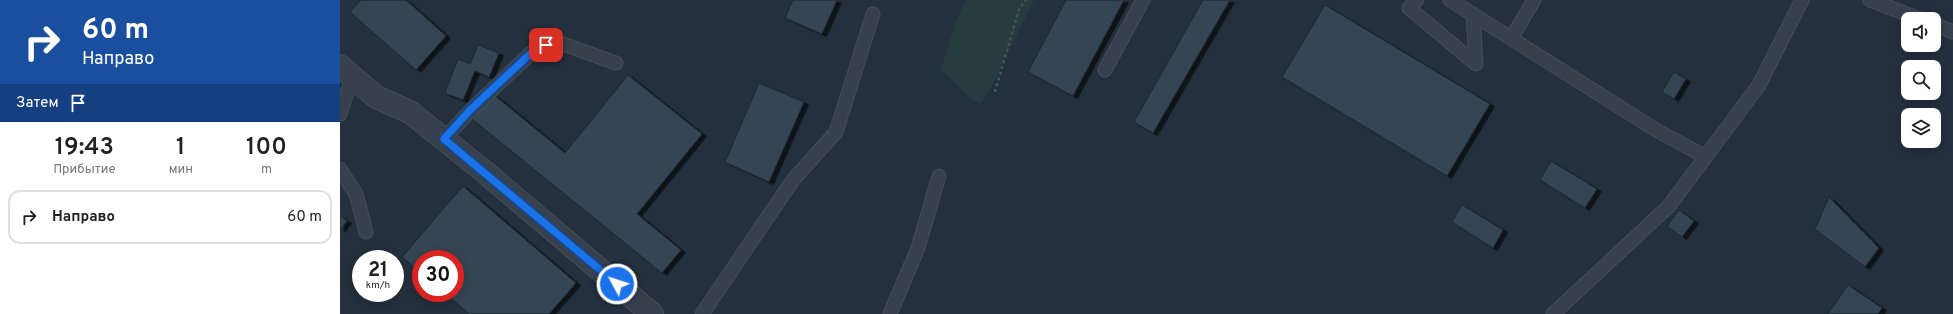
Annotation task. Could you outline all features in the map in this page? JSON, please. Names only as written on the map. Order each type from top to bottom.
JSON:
[{"type":"street","points":[[346,72],[376,97],[410,112],[652,314]]},
{"type":"lane","points":[[1105,70],[1143,0]]},
{"type":"lane","points":[[1417,0],[1409,8],[1476,64],[1473,14]]},
{"type":"lane","points":[[1450,0],[1512,37],[1656,130],[1706,156]]},
{"type":"lane","points":[[1512,37],[1534,0]]},
{"type":"lane","points":[[1553,314],[1669,206],[1759,85],[1802,0]]},
{"type":"lane","points":[[1870,0],[1902,12]]},
{"type":"lane","points":[[702,314],[794,180],[836,132],[873,14]]},
{"type":"lane","points":[[1941,27],[1953,32]]},
{"type":"lane","points":[[444,139],[470,110],[531,53],[543,46],[553,42],[560,43],[616,62]]},
{"type":"lane","points":[[340,114],[346,72]]},
{"type":"lane","points":[[340,169],[356,194],[366,232]]},
{"type":"lane","points":[[890,314],[918,248],[939,176]]},
{"type":"path","points":[[995,92],[1019,8],[1026,0]]},
{"type":"green space","points":[[965,0],[1034,0],[990,90],[980,104],[967,96],[941,69],[955,24]]},
{"type":"building","points":[[361,0],[406,0],[446,36],[416,70],[350,12]]},
{"type":"building","points":[[793,0],[837,0],[822,34],[785,18]]},
{"type":"building","points":[[1066,0],[1124,0],[1073,96],[1028,72]]},
{"type":"building","points":[[1203,0],[1230,0],[1153,133],[1134,122]]},
{"type":"building","points":[[1325,5],[1490,104],[1447,176],[1282,77]]},
{"type":"building","points":[[478,45],[499,53],[489,77],[475,71],[463,100],[445,93],[458,59],[470,64]]},
{"type":"building","points":[[1674,72],[1686,79],[1674,99],[1662,92]]},
{"type":"building","points":[[628,75],[702,134],[637,214],[681,250],[662,273],[472,119],[493,94],[565,153]]},
{"type":"building","points":[[759,83],[804,102],[769,182],[725,162]]},
{"type":"building","points":[[1551,161],[1597,189],[1585,208],[1540,180]]},
{"type":"building","points":[[463,186],[576,283],[549,314],[469,314],[455,302],[464,302],[464,250],[412,250],[412,265],[404,259],[404,255]]},
{"type":"building","points":[[1829,197],[1879,248],[1865,267],[1815,229]]},
{"type":"building","points":[[1462,205],[1503,230],[1493,248],[1452,222]]},
{"type":"building","points":[[1679,210],[1694,221],[1682,237],[1667,226]]},
{"type":"building","points":[[340,216],[347,221],[340,230]]},
{"type":"building","points":[[1848,285],[1882,308],[1878,314],[1828,314]]},
{"type":"route","points":[[546,45],[531,53],[470,110],[444,139],[617,284]]}]
